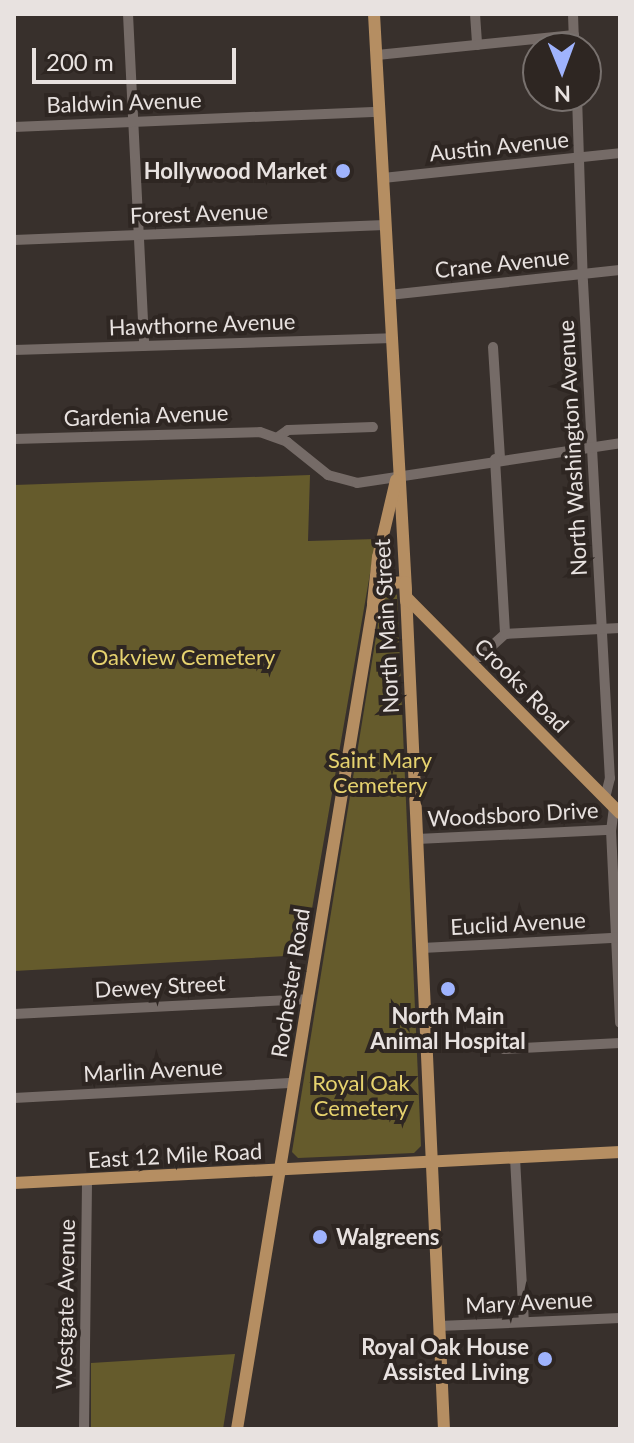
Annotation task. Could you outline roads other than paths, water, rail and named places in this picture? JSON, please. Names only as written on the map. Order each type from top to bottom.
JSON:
[{"type":"main road","name":"North Main Street","points":[[374,14],[405,582]]},
{"type":"main road","name":"Rochester Road","points":[[237,1429],[373,606],[378,557],[391,493],[398,478]]},
{"type":"main road","points":[[373,606],[385,588],[405,582],[406,601]]},
{"type":"main road","name":"North Main Street","points":[[406,601],[444,1429]]},
{"type":"main road","name":"Crooks Road","points":[[406,601],[613,806]]},
{"type":"main road","name":"East 12 Mile Road","points":[[14,1183],[620,1152]]},
{"type":"street","points":[[128,14],[144,346]]},
{"type":"street","points":[[475,14],[477,45]]},
{"type":"street","points":[[377,55],[522,40]]},
{"type":"street","name":"Baldwin Avenue","points":[[14,127],[379,112]]},
{"type":"street","name":"North Washington Avenue","points":[[578,112],[582,274],[613,806],[611,830],[620,1023]]},
{"type":"street","name":"Austin Avenue","points":[[383,178],[620,153]]},
{"type":"street","name":"Forest Avenue","points":[[14,240],[385,225]]},
{"type":"street","name":"Crane Avenue","points":[[389,295],[620,270]]},
{"type":"street","name":"Hawthorne Avenue","points":[[14,350],[392,338]]},
{"type":"street","points":[[493,347],[505,634]]},
{"type":"street","name":"Gardenia Avenue","points":[[278,437],[288,430],[373,427]]},
{"type":"street","name":"Gardenia Avenue","points":[[14,439],[248,432],[278,437],[337,480],[376,482],[463,464],[620,443]]},
{"type":"street","points":[[472,664],[505,634],[620,628]]},
{"type":"street","name":"Woodsboro Drive","points":[[417,839],[611,830]]},
{"type":"street","name":"Euclid Avenue","points":[[422,948],[616,938]]},
{"type":"street","name":"Dewey Street","points":[[14,1014],[308,999]]},
{"type":"street","points":[[504,1049],[620,1043]]},
{"type":"street","name":"Marlin Avenue","points":[[14,1098],[294,1083]]},
{"type":"street","points":[[515,1158],[524,1322]]},
{"type":"street","name":"Westgate Avenue","points":[[84,1429],[87,1180]]},
{"type":"street","name":"Mary Avenue","points":[[439,1326],[620,1318]]},
{"type":"place","name":"Hollywood Market","points":[[343,171]]},
{"type":"place","name":"North Main Animal Hospital","points":[[448,989]]},
{"type":"place","name":"Walgreens","points":[[320,1237]]},
{"type":"place","name":"Royal Oak House Assisted Living","points":[[545,1359]]},
{"type":"park label","name":"Oakview Cemetery","points":[[183,657]]},
{"type":"park label","name":"Saint Mary Cemetery","points":[[380,772]]},
{"type":"park label","name":"Royal Oak Cemetery","points":[[361,1094]]}]
